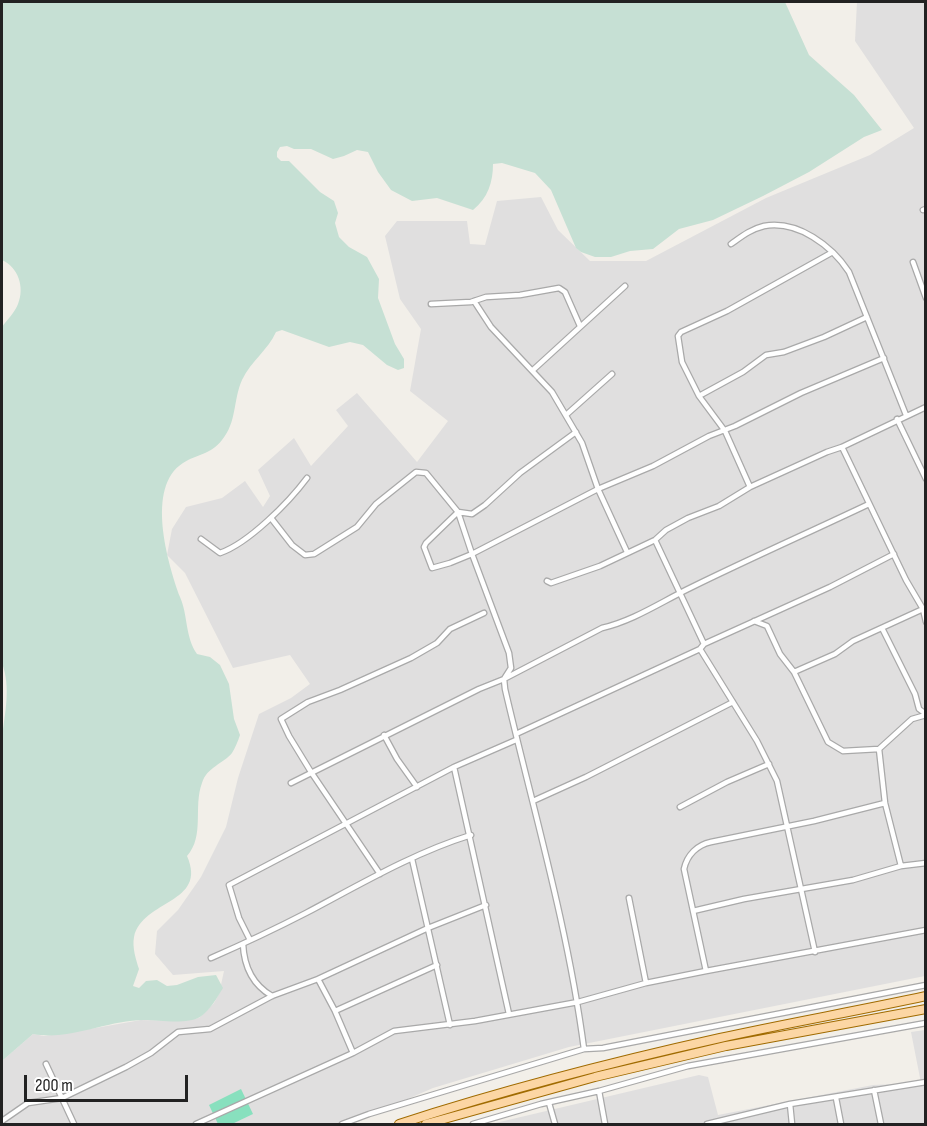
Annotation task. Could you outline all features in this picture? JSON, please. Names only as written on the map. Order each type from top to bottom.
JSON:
[{"type":"main road","points":[[399,1125],[507,1091],[627,1059],[732,1035],[926,996]]},
{"type":"main road","points":[[426,1125],[633,1068],[726,1046],[926,1009]]},
{"type":"street","points":[[731,244],[757,228],[775,226],[804,232],[820,240],[831,253],[842,261],[849,272],[906,415]]},
{"type":"street","points":[[750,487],[725,431],[699,396],[682,362],[678,336],[681,332],[727,311],[831,253]]},
{"type":"street","points":[[913,262],[926,298]]},
{"type":"street","points":[[533,370],[625,286]]},
{"type":"street","points":[[431,304],[474,301],[486,297],[559,288],[565,292],[580,326]]},
{"type":"street","points":[[474,301],[491,327],[552,392],[582,443],[598,489],[627,552]]},
{"type":"street","points":[[699,396],[743,372],[766,355],[784,352],[824,337],[867,317]]},
{"type":"street","points":[[458,512],[425,543],[424,549],[433,568],[472,554],[598,489],[654,466],[709,436],[725,431],[801,393],[884,358]]},
{"type":"street","points":[[566,415],[612,374]]},
{"type":"street","points":[[547,581],[551,583],[600,566],[655,540],[666,530],[719,506],[750,487],[926,407]]},
{"type":"street","points":[[897,419],[926,479]]},
{"type":"street","points":[[458,512],[472,514],[520,473],[576,432]]},
{"type":"street","points":[[842,447],[923,609],[926,622]]},
{"type":"street","points":[[271,518],[292,545],[305,555],[314,554],[357,527],[376,504],[416,472],[426,473],[458,512],[508,653],[511,668],[504,679],[516,737],[556,895],[578,1002],[584,1049]]},
{"type":"street","points":[[201,539],[221,553],[234,546],[271,518],[291,499],[307,478]]},
{"type":"street","points":[[291,783],[479,688],[504,679],[602,628],[614,626],[869,504]]},
{"type":"street","points":[[655,540],[704,644]]},
{"type":"street","points":[[250,940],[241,923],[229,885],[454,767],[700,649],[704,644],[830,587],[894,554]]},
{"type":"street","points":[[794,672],[835,654],[853,641],[923,609]]},
{"type":"street","points":[[380,874],[311,772],[285,729],[281,721],[282,717],[308,702],[411,658],[434,645],[450,629],[484,613]]},
{"type":"street","points":[[754,621],[767,626],[780,654],[794,672],[828,742],[843,752],[879,749],[912,719],[926,714]]},
{"type":"street","points":[[882,628],[915,694],[919,709],[926,714]]},
{"type":"street","points":[[700,649],[769,764],[779,788],[815,952]]},
{"type":"street","points":[[533,801],[586,777],[733,702]]},
{"type":"street","points":[[384,735],[417,788]]},
{"type":"street","points":[[879,749],[885,803],[901,866]]},
{"type":"street","points":[[680,807],[727,782],[769,764]]},
{"type":"street","points":[[454,767],[471,835],[509,1014]]},
{"type":"street","points":[[706,971],[684,869],[687,859],[696,848],[703,843],[885,803]]},
{"type":"street","points":[[211,958],[380,874],[453,840],[471,835]]},
{"type":"street","points":[[412,860],[450,1025]]},
{"type":"street","points":[[693,911],[802,888],[853,880],[901,866],[926,863]]},
{"type":"street","points":[[629,898],[646,983]]},
{"type":"street","points":[[2,1121],[28,1103],[62,1098],[130,1065],[182,1030],[210,1029],[272,996],[318,979],[428,928],[486,905]]},
{"type":"street","points":[[196,1125],[353,1053],[394,1031],[450,1025],[578,1002],[646,983],[926,930]]},
{"type":"street","points":[[243,944],[246,963],[252,976],[260,989],[272,996]]},
{"type":"street","points":[[335,1011],[436,965]]},
{"type":"street","points":[[318,979],[353,1053]]},
{"type":"street","points":[[342,1125],[369,1114],[584,1049],[603,1048],[926,984]]},
{"type":"street","points":[[472,1124],[703,1063],[926,1023]]},
{"type":"street","points":[[46,1064],[74,1125]]},
{"type":"street","points":[[633,1068],[636,1081]]},
{"type":"street","points":[[707,1125],[790,1104],[926,1082]]},
{"type":"street","points":[[874,1090],[881,1125]]},
{"type":"street","points":[[599,1091],[605,1125]]},
{"type":"street","points":[[836,1098],[841,1125]]},
{"type":"street","points":[[549,1103],[555,1125]]},
{"type":"street","points":[[790,1104],[792,1125]]},
{"type":"shaded area","points":[[857,2],[925,2],[925,976],[569,1047],[433,1088],[350,1124],[2,1124],[2,1061],[33,1034],[44,1036],[141,1020],[180,1021],[199,1018],[214,1003],[219,994],[224,971],[173,975],[155,954],[157,931],[178,910],[201,877],[226,827],[238,778],[259,714],[291,698],[310,684],[290,655],[233,668],[185,573],[167,555],[172,529],[186,507],[222,498],[245,481],[263,507],[270,496],[258,470],[294,438],[311,466],[348,426],[336,410],[357,393],[417,462],[448,421],[410,391],[421,329],[400,299],[385,236],[397,221],[467,221],[470,244],[485,245],[497,201],[541,197],[558,230],[590,261],[646,261],[766,198],[870,155],[914,128],[855,41]]},
{"type":"shaded area","points":[[925,1030],[925,1124],[491,1124],[699,1075],[708,1077],[718,1115],[873,1085],[921,1083],[911,1032]]},
{"type":"green space","points":[[2,2],[785,2],[809,55],[854,95],[882,130],[864,137],[809,172],[763,196],[713,220],[679,229],[653,249],[630,251],[611,257],[595,257],[576,248],[551,190],[535,173],[502,163],[493,164],[489,189],[473,210],[437,198],[412,201],[391,190],[378,172],[368,152],[357,150],[333,159],[311,149],[280,147],[277,157],[281,161],[289,161],[320,192],[334,201],[338,213],[335,223],[339,237],[349,247],[367,257],[379,279],[378,298],[395,344],[404,359],[404,368],[398,370],[387,365],[363,345],[350,342],[329,347],[282,330],[276,332],[242,380],[227,433],[217,445],[183,463],[171,474],[165,489],[162,507],[166,546],[183,604],[190,640],[197,654],[210,657],[220,665],[229,684],[234,719],[240,735],[232,753],[211,769],[202,783],[198,802],[196,840],[187,856],[191,872],[189,884],[182,893],[149,915],[140,925],[134,937],[134,949],[139,969],[133,986],[139,988],[146,981],[157,980],[167,986],[177,985],[198,977],[216,975],[223,988],[207,1011],[194,1019],[130,1021],[61,1035],[33,1034],[2,1061],[2,738],[7,691],[2,663],[2,327],[17,307],[21,291],[16,273],[8,263],[2,260]]},
{"type":"green space","points":[[241,1089],[253,1114],[232,1124],[218,1124],[209,1105]]}]
